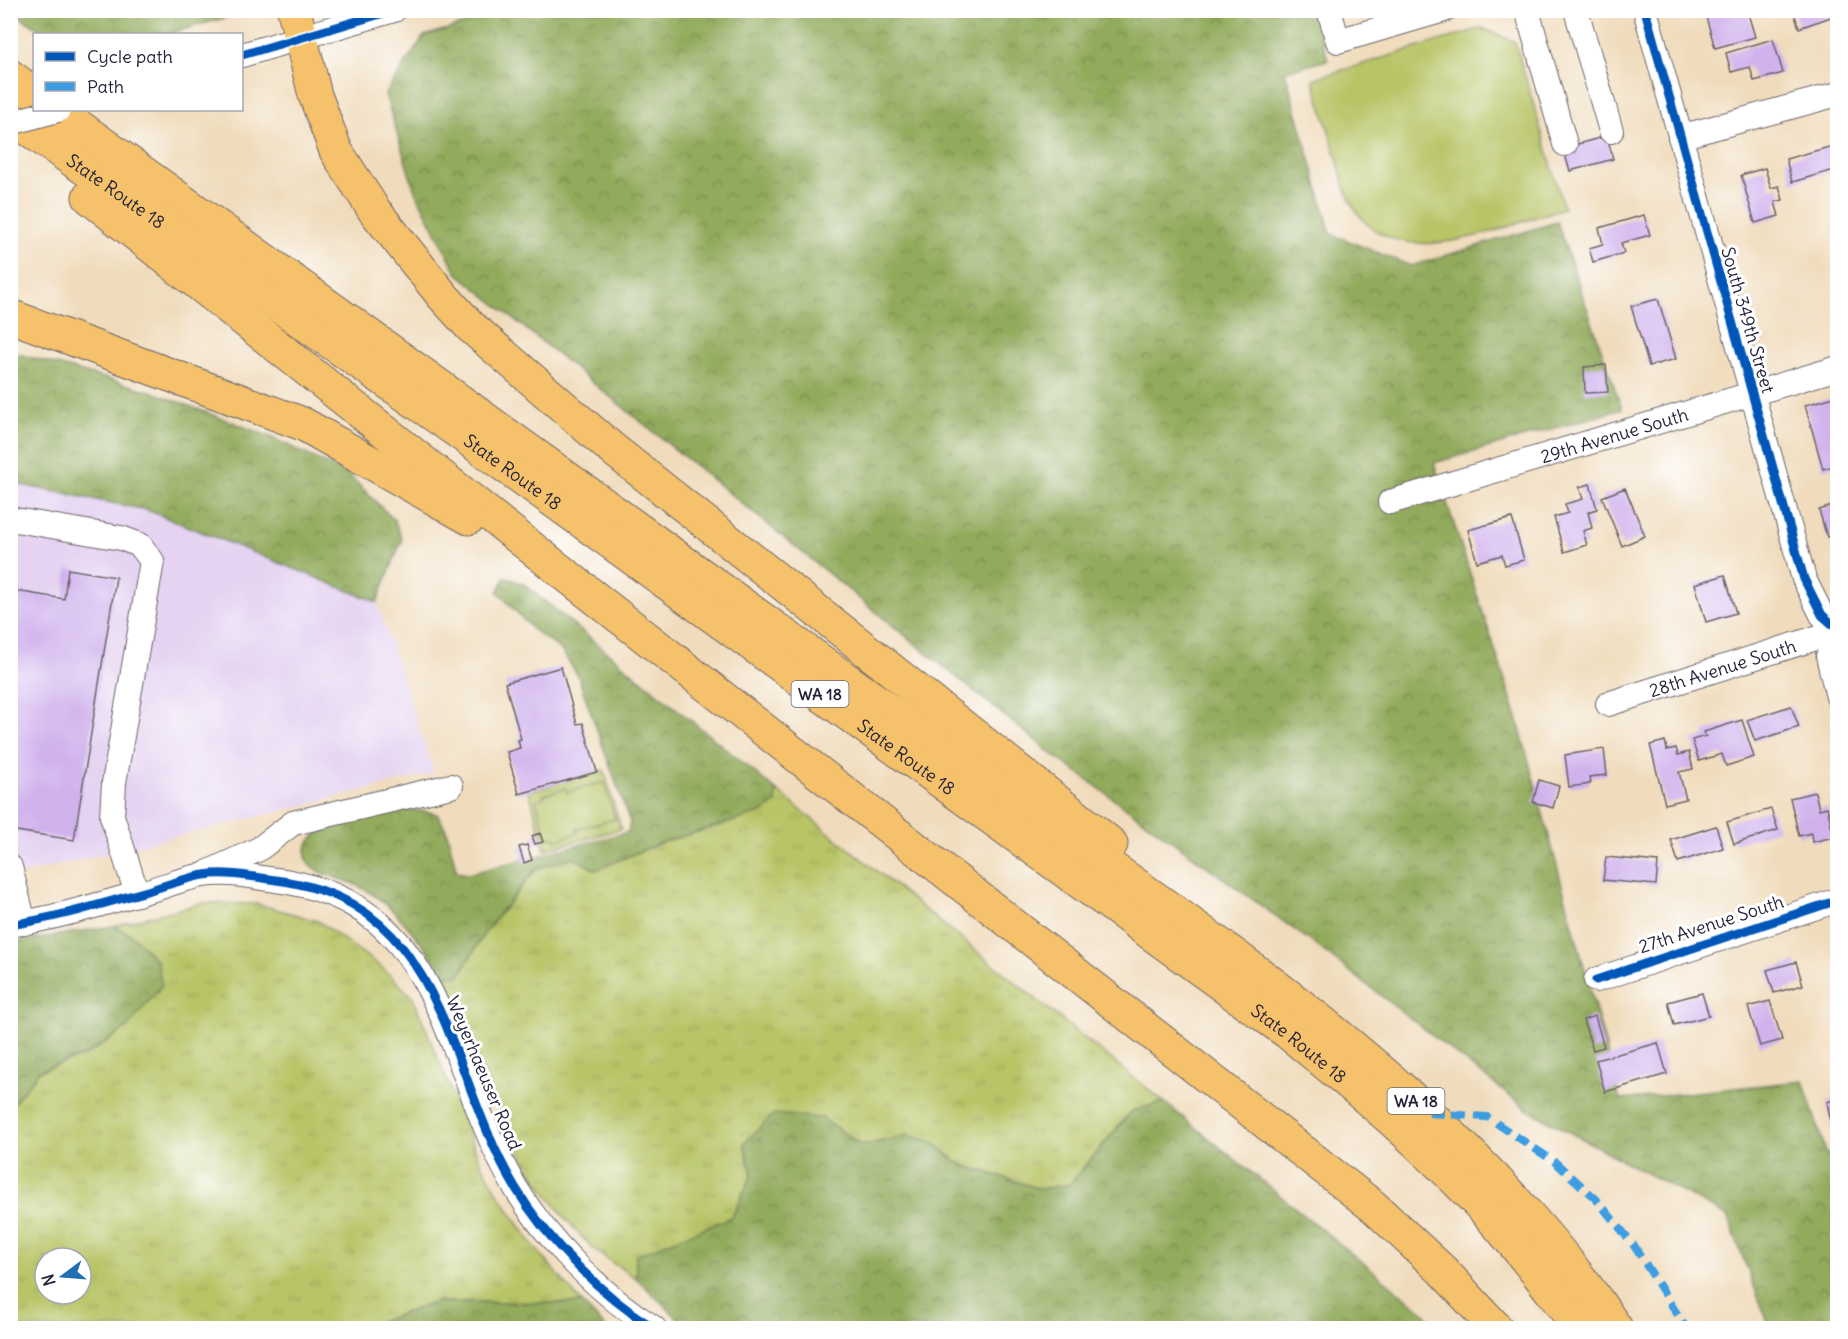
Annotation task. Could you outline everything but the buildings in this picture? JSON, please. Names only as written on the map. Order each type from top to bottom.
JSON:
[{"type":"highway","points":[[298,24],[315,95],[336,152],[374,210],[442,295],[471,327],[610,447],[1117,849],[1249,965]]},
{"type":"highway","points":[[10,76],[33,93]]},
{"type":"highway","name":"State Route 18","points":[[58,111],[1051,827],[1249,965],[1340,1034],[1472,1154],[1564,1257],[1616,1329]]},
{"type":"highway","name":"State Route 18","points":[[10,116],[452,428],[1287,1032],[1366,1097],[1431,1156],[1494,1221],[1580,1329]]},
{"type":"highway","points":[[10,134],[556,568],[1374,1207],[1443,1271],[1496,1329]]},
{"type":"highway","points":[[10,316],[303,424],[556,568]]},
{"type":"highway","points":[[1564,1257],[1631,1329]]},
{"type":"street","points":[[243,54],[298,24],[394,10]]},
{"type":"street","points":[[1329,10],[1338,41],[1444,10]]},
{"type":"street","points":[[1527,10],[1565,144]]},
{"type":"street","points":[[1576,10],[1611,131]]},
{"type":"street","name":"South 349th Street","points":[[1645,10],[1804,579],[1822,615],[1838,631]]},
{"type":"street","points":[[1680,137],[1838,94]]},
{"type":"street","points":[[10,123],[53,111]]},
{"type":"street","name":"29th Avenue South","points":[[1390,502],[1838,368]]},
{"type":"street","points":[[10,519],[121,538],[140,545],[152,561],[114,783],[112,816],[137,894]]},
{"type":"street","points":[[1838,631],[1828,656],[1838,697]]},
{"type":"street","name":"28th Avenue South","points":[[1608,704],[1838,631]]},
{"type":"street","points":[[204,874],[259,849],[293,823],[451,786]]},
{"type":"street","points":[[10,867],[17,924]]},
{"type":"street","name":"Weyerhaeuser Road","points":[[17,924],[50,919],[204,874],[250,876],[324,889],[360,909],[392,935],[425,981],[447,1021],[491,1138],[515,1187],[548,1234],[586,1274],[654,1329]]},
{"type":"street","name":"27th Avenue South","points":[[1596,980],[1838,900]]},
{"type":"shaded area","points":[[10,483],[147,510],[377,602],[434,773],[11,877]]},
{"type":"green space","points":[[10,11],[233,11],[225,18],[171,33],[45,33]]},
{"type":"green space","points":[[508,11],[1314,11],[1328,60],[1285,71],[1331,234],[1411,266],[1557,222],[1622,409],[1434,463],[1516,714],[1620,1100],[1803,1081],[1827,1155],[1837,1153],[1837,1328],[1770,1328],[1727,1216],[1528,1110],[1317,946],[1053,755],[457,273],[414,189],[385,94],[424,36]]},
{"type":"green space","points":[[1482,28],[1515,42],[1564,208],[1482,235],[1451,241],[1422,243],[1395,240],[1371,228],[1350,201],[1313,79]]},
{"type":"green space","points":[[11,352],[150,391],[271,437],[349,475],[395,521],[402,540],[377,602],[147,510],[11,483]]},
{"type":"green space","points":[[505,577],[525,585],[776,790],[776,803],[761,813],[660,843],[596,870],[573,857],[536,869],[485,932],[459,976],[445,975],[401,919],[374,895],[359,886],[311,866],[306,857],[306,849],[313,837],[340,824],[392,812],[414,811],[437,814],[446,829],[457,872],[468,874],[628,832],[630,822],[577,674],[561,650],[532,629],[498,592]]},
{"type":"green space","points":[[604,770],[621,829],[545,850],[529,791]]},
{"type":"green space","points":[[604,782],[615,819],[577,829],[578,833],[556,840],[554,836],[547,838],[536,800],[544,798],[543,795],[566,788],[567,792]]},
{"type":"green space","points":[[776,790],[1164,1102],[1132,1111],[1069,1185],[1040,1189],[960,1164],[932,1142],[908,1135],[862,1146],[822,1118],[744,1143],[752,1175],[732,1217],[637,1255],[636,1278],[594,1249],[543,1189],[505,1121],[445,975],[459,976],[485,932],[536,869],[573,857],[596,870],[660,843],[776,803]]},
{"type":"green space","points":[[202,903],[258,904],[318,921],[380,966],[413,997],[479,1159],[501,1198],[532,1244],[582,1303],[437,1302],[361,1328],[11,1328],[11,1106],[39,1071],[86,1055],[132,935],[113,926]]},
{"type":"green space","points":[[113,926],[132,935],[157,961],[162,985],[126,1029],[86,1055],[39,1071],[11,1106],[11,943]]},
{"type":"green space","points":[[1164,1102],[1425,1313],[1435,1328],[688,1328],[636,1278],[636,1255],[732,1217],[752,1175],[744,1143],[774,1114],[822,1118],[862,1146],[908,1135],[932,1142],[960,1164],[1040,1189],[1069,1185],[1132,1111]]},
{"type":"green space","points":[[436,1302],[582,1303],[606,1328],[361,1328]]},
{"type":"marked path","points":[[1429,1113],[1487,1117],[1555,1162],[1596,1199],[1633,1244],[1686,1328]]},
{"type":"cycle path","points":[[243,55],[394,10]]},
{"type":"cycle path","points":[[1645,10],[1804,579],[1822,615],[1838,629]]},
{"type":"cycle path","points":[[10,925],[45,919],[190,878],[221,874],[276,880],[333,895],[376,921],[408,956],[433,997],[454,1044],[491,1141],[528,1207],[559,1246],[595,1283],[654,1328]]},
{"type":"cycle path","points":[[1596,980],[1838,900]]}]
